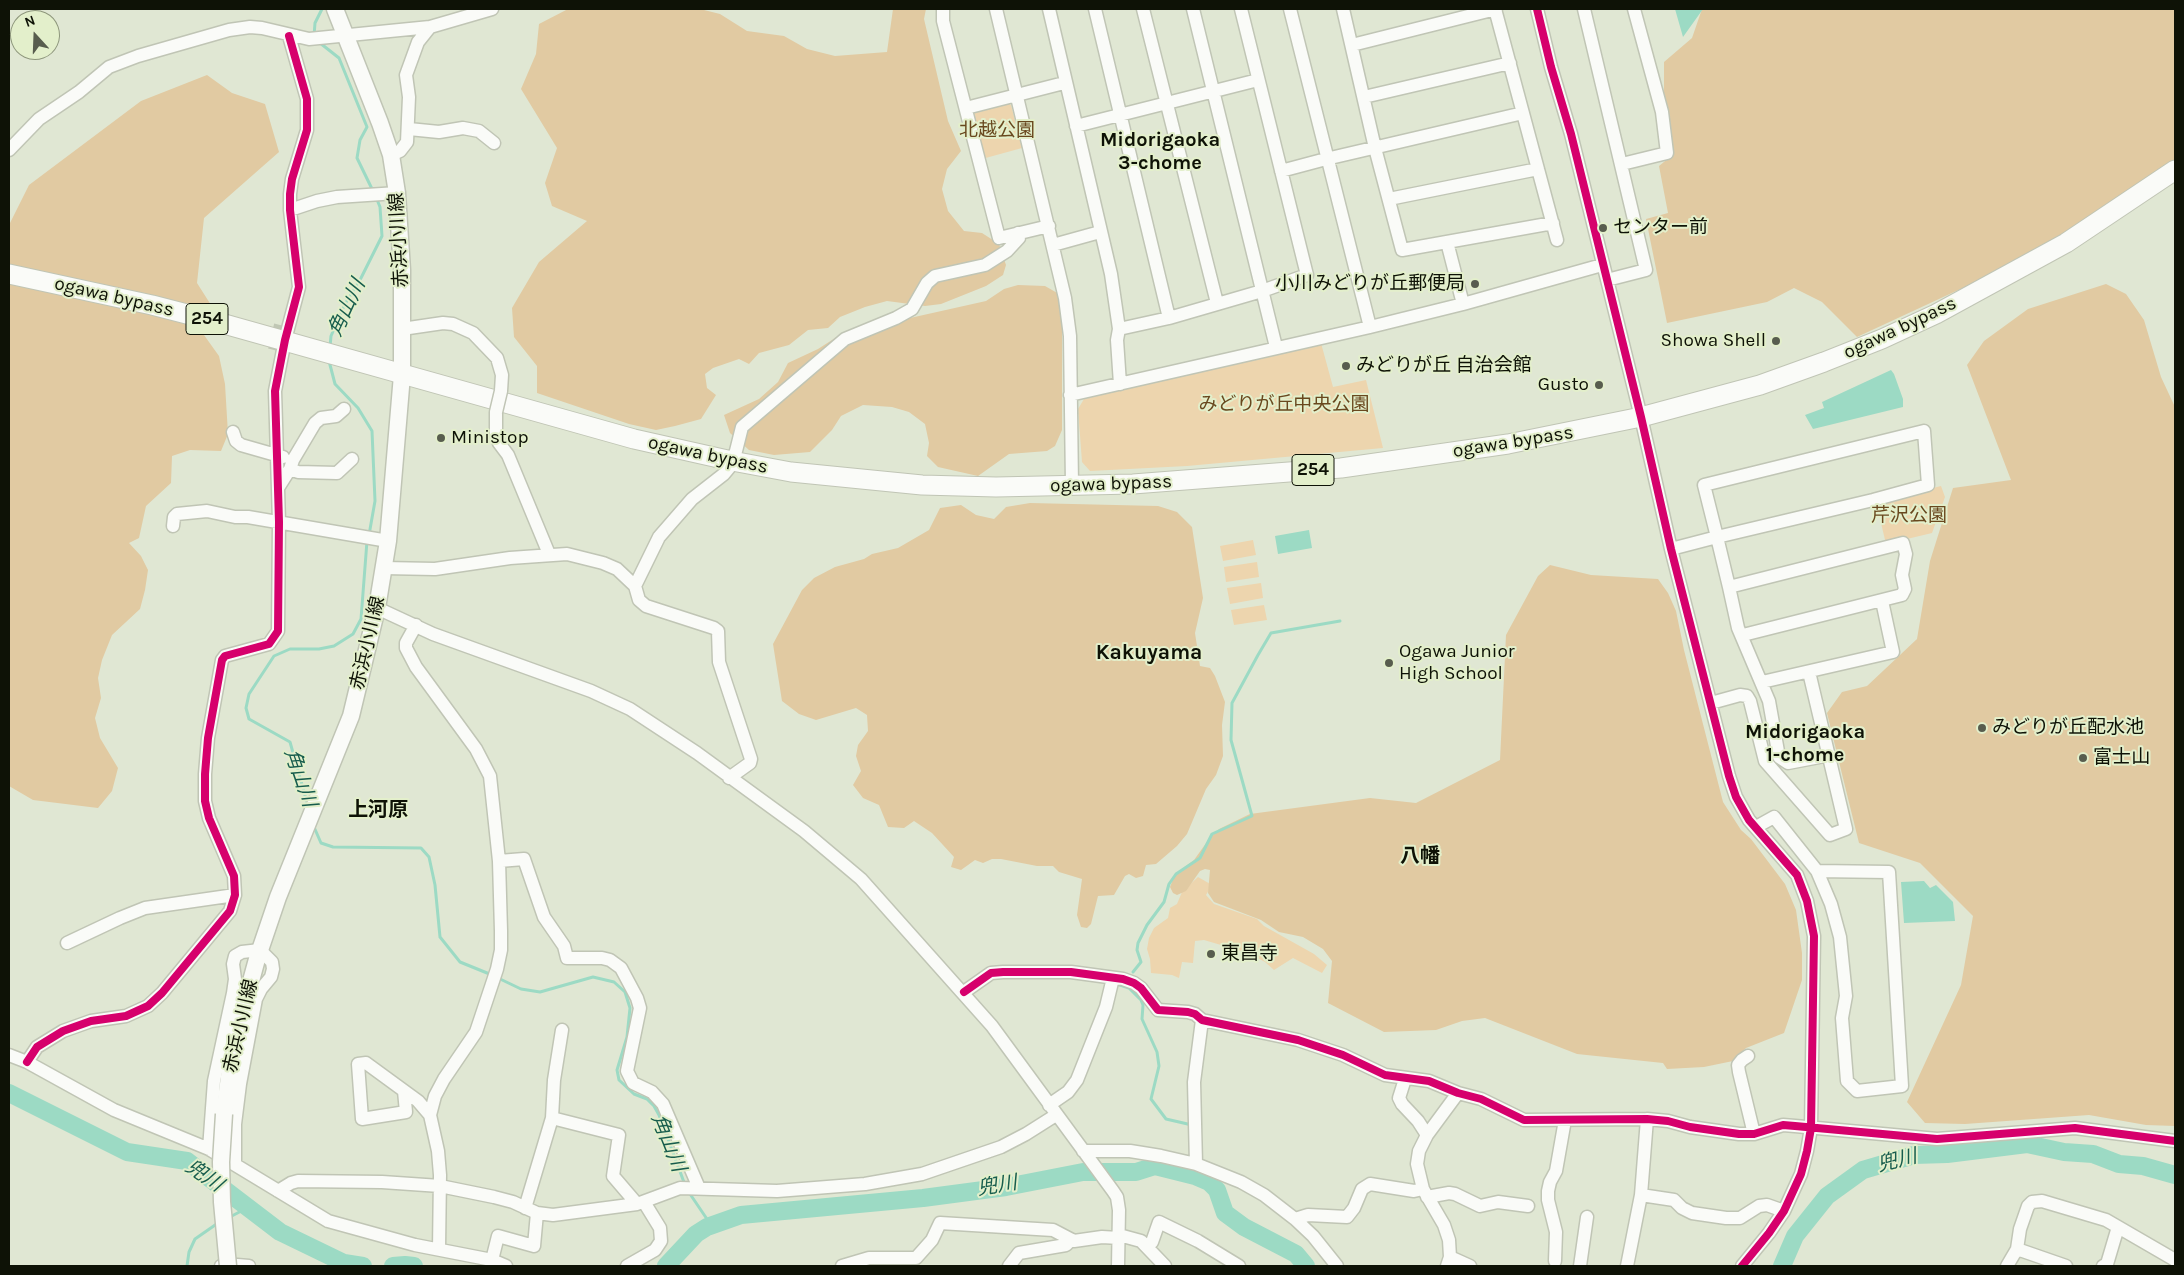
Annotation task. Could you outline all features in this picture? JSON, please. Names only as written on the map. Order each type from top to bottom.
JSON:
[{"type":"highway","name":"ogawa bypass","points":[[9,274],[152,305],[280,338],[402,375],[634,439],[791,472],[922,485],[996,488],[1210,479],[1341,468],[1508,444],[1641,417],[1760,385],[1882,340],[1936,314],[2066,243],[2175,170]]},
{"type":"main road","name":"赤浜小川線","points":[[228,1266],[221,1162],[224,1114],[233,1047],[260,950],[278,897],[352,716],[378,608],[384,568],[377,539],[402,375],[402,270],[382,194],[391,156],[335,9]]},
{"type":"street","points":[[9,150],[39,119],[79,92],[109,67],[138,56],[229,30],[262,28],[289,36],[309,39],[430,27],[492,9]]},
{"type":"street","points":[[943,9],[943,20],[999,238],[1048,226]]},
{"type":"street","points":[[996,9],[1062,281],[1070,336],[1072,485]]},
{"type":"street","points":[[1048,9],[1111,274],[1118,329],[1120,384]]},
{"type":"street","points":[[1094,9],[1122,114],[1169,318]]},
{"type":"street","points":[[1143,9],[1217,303]]},
{"type":"street","points":[[1193,9],[1276,347]]},
{"type":"street","points":[[1118,329],[1169,318],[1262,291],[1307,275],[1241,9]]},
{"type":"street","points":[[1290,9],[1370,327]]},
{"type":"street","points":[[1343,9],[1402,250],[1553,223]]},
{"type":"street","points":[[1352,45],[1495,9],[1557,240]]},
{"type":"street","points":[[1537,9],[1549,59],[1571,134],[1718,738],[1736,797],[1749,820],[1797,875],[1808,901],[1814,936],[1811,1128],[1801,1174],[1784,1210],[1769,1233],[1742,1266]]},
{"type":"street","points":[[1584,9],[1646,270],[1607,280]]},
{"type":"street","points":[[1622,164],[1667,153],[1662,112],[1634,9]]},
{"type":"street","points":[[391,156],[406,147],[409,129],[409,97],[406,75],[418,42],[430,27]]},
{"type":"street","points":[[27,1062],[37,1047],[63,1031],[91,1021],[126,1016],[148,1006],[162,993],[230,911],[235,895],[234,876],[209,818],[206,801],[208,738],[222,660],[225,656],[269,644],[278,631],[279,522],[275,391],[280,338],[299,287],[290,210],[292,179],[307,130],[307,100],[289,36]]},
{"type":"street","points":[[1364,96],[1510,63]]},
{"type":"street","points":[[1076,126],[1258,80]]},
{"type":"street","points":[[966,108],[1064,82]]},
{"type":"street","points":[[1281,171],[1326,158],[1523,113]]},
{"type":"street","points":[[409,129],[439,132],[463,128],[479,131],[494,143]]},
{"type":"street","points":[[1389,199],[1538,169]]},
{"type":"street","points":[[290,210],[317,201],[382,194]]},
{"type":"street","points":[[1053,245],[1100,232]]},
{"type":"street","points":[[635,586],[659,536],[692,499],[724,474],[732,461],[742,427],[845,339],[896,318],[912,309],[927,283],[935,276],[985,265],[999,256],[1019,238],[1018,234]]},
{"type":"street","points":[[1447,242],[1463,304]]},
{"type":"street","points":[[1070,395],[1370,327],[1463,304],[1602,265]]},
{"type":"street","points":[[402,329],[443,323],[453,324],[473,333],[497,358],[502,375],[496,412],[496,435],[499,443],[508,455],[549,554]]},
{"type":"street","points":[[278,488],[315,423],[321,418],[336,416],[344,410]]},
{"type":"street","points":[[1671,549],[1717,537],[1928,485],[1924,431],[1704,485],[1717,537],[1729,586],[1738,628],[1743,635],[1770,701],[1779,757],[1788,763],[1830,755]]},
{"type":"street","points":[[233,432],[236,441],[241,445],[276,456],[291,465],[298,472],[337,472],[352,459]]},
{"type":"street","points":[[174,526],[174,517],[177,514],[207,511],[377,539]]},
{"type":"street","points":[[1729,586],[1903,543],[1906,554],[1902,575],[1905,589],[1902,595],[1743,635]]},
{"type":"street","points":[[384,568],[436,569],[549,554],[567,554],[603,563],[617,569],[635,586],[639,600],[646,606],[718,631],[718,662],[751,759],[750,763],[729,778]]},
{"type":"street","points":[[1762,682],[1893,652],[1882,601]]},
{"type":"street","points":[[378,608],[434,634],[591,691],[630,709],[690,748],[804,831],[861,879],[964,992],[1003,1040],[1113,1191],[1118,1204],[1118,1266]]},
{"type":"street","points":[[416,625],[406,642],[406,648],[416,667],[476,749],[490,776],[499,861],[501,941],[497,969],[476,1032],[444,1079],[435,1096],[430,1115],[438,1151],[440,1186],[438,1214],[439,1249]]},
{"type":"street","points":[[1711,703],[1740,695],[1747,696],[1750,701],[1765,762],[1830,835],[1846,829],[1809,672]]},
{"type":"street","points":[[1756,827],[1774,817],[1817,871],[1831,904],[1840,937],[1846,996],[1842,1018],[1846,1081],[1857,1091],[1902,1086],[1889,872],[1817,871]]},
{"type":"street","points":[[499,861],[524,858],[544,916],[564,946],[567,958],[602,958],[610,960],[621,968],[637,998],[640,1008],[627,1071],[633,1083],[652,1092],[663,1104],[699,1188]]},
{"type":"street","points":[[67,943],[145,908],[235,895]]},
{"type":"street","points":[[209,1149],[214,1080],[233,993],[233,964],[235,956],[242,952],[260,950],[272,962],[273,969],[271,978],[261,989],[256,1000],[235,1124],[236,1164]]},
{"type":"street","points":[[964,992],[991,973],[1071,972],[1113,978],[1134,983],[1141,988],[1158,1010],[1188,1012],[1196,1014],[1202,1020],[1298,1040],[1343,1055],[1385,1075],[1429,1082],[1481,1099],[1524,1120],[1647,1119],[1668,1121],[1716,1132],[1739,1134],[1754,1134],[1783,1125],[1937,1139],[2074,1128],[2175,1141]]},
{"type":"street","points":[[278,1191],[291,1183],[298,1182],[382,1182],[440,1186],[494,1197],[513,1202],[531,1210],[553,1215],[641,1203],[670,1191],[699,1188],[803,1190],[865,1184],[922,1174],[1000,1147],[1026,1134],[1053,1110],[1077,1080],[1106,1007],[1113,978]]},
{"type":"street","points":[[1196,1164],[1194,1082],[1202,1020]]},
{"type":"street","points":[[492,1260],[498,1236],[534,1246],[531,1210],[552,1118],[554,1080],[562,1030]]},
{"type":"street","points":[[9,1056],[27,1062],[114,1110],[209,1149],[328,1222],[492,1260],[506,1266]]},
{"type":"street","points":[[1748,1056],[1738,1066],[1754,1134]]},
{"type":"street","points":[[404,1092],[406,1112],[362,1119],[358,1064],[366,1063],[418,1101],[430,1115]]},
{"type":"street","points":[[1405,1079],[1399,1098],[1427,1135]]},
{"type":"street","points":[[1458,1093],[1427,1135],[1419,1151],[1417,1164],[1425,1193],[1444,1225],[1448,1240],[1448,1262],[1470,1266]]},
{"type":"street","points":[[552,1118],[619,1135],[613,1176],[641,1203],[660,1228],[661,1241],[656,1250],[628,1266]]},
{"type":"street","points":[[1628,1266],[1641,1195],[1647,1119]]},
{"type":"street","points":[[1555,1261],[1556,1232],[1548,1200],[1548,1191],[1556,1171],[1565,1120]]},
{"type":"street","points":[[1083,1151],[1130,1151],[1196,1164],[1241,1182],[1264,1195],[1295,1219],[1313,1236],[1337,1266]]},
{"type":"street","points":[[1295,1219],[1308,1215],[1347,1217],[1354,1208],[1362,1189],[1370,1184],[1425,1193],[1455,1194],[1480,1206],[1498,1202],[1528,1206]]},
{"type":"street","points":[[1641,1195],[1674,1200],[1682,1208],[1692,1213],[1726,1218],[1740,1218],[1759,1206],[1767,1205],[1784,1210]]},
{"type":"street","points":[[2007,1266],[2016,1249],[2020,1229],[2028,1206],[2032,1202],[2042,1201],[2106,1220],[2175,1260]]},
{"type":"street","points":[[1580,1266],[1587,1217]]},
{"type":"street","points":[[1147,1246],[1152,1242],[1159,1222],[1198,1241],[1240,1266]]},
{"type":"street","points":[[842,1266],[868,1258],[916,1258],[932,1240],[940,1223],[1053,1230],[1071,1240],[1119,1236],[1134,1237],[1147,1246],[1165,1266]]},
{"type":"street","points":[[2103,1266],[2107,1264],[2118,1227]]},
{"type":"street","points":[[1009,1266],[1019,1253],[1066,1245],[1071,1240]]},
{"type":"street","points":[[2016,1249],[2066,1266]]},
{"type":"street","points":[[221,1266],[248,1266]]},
{"type":"green space","name":"北越公園","points":[[1006,102],[1011,105],[1022,148],[982,159],[972,113]]},
{"type":"green space","name":"みどりが丘中央公園","points":[[1321,343],[1333,387],[1366,380],[1383,448],[1187,466],[1090,471],[1082,462],[1078,409],[1084,399]]},
{"type":"green space","name":"芹沢公園","points":[[1941,486],[1945,497],[1932,533],[1886,544],[1876,502]]},
{"type":"green space","points":[[1253,540],[1256,555],[1223,561],[1220,546]]},
{"type":"green space","points":[[1257,562],[1259,577],[1226,582],[1224,567]]},
{"type":"green space","points":[[1261,583],[1263,598],[1230,604],[1227,588]]},
{"type":"green space","points":[[1264,605],[1267,620],[1234,625],[1231,610]]},
{"type":"green space","points":[[1198,877],[1212,885],[1206,895],[1214,904],[1257,919],[1264,926],[1314,954],[1327,965],[1322,973],[1293,958],[1274,970],[1265,962],[1248,953],[1204,940],[1195,941],[1193,963],[1182,962],[1179,978],[1172,975],[1151,973],[1147,949],[1149,938],[1154,928],[1168,918],[1170,908],[1177,904],[1182,892]]},
{"type":"shaded area","points":[[568,9],[700,9],[720,14],[747,31],[784,36],[807,49],[835,56],[887,52],[893,9],[926,9],[924,19],[948,121],[961,151],[947,169],[942,189],[948,211],[964,231],[982,233],[999,244],[1006,265],[1003,275],[986,286],[941,304],[925,306],[887,301],[865,307],[840,317],[828,328],[808,330],[789,345],[759,353],[749,364],[739,359],[713,368],[705,374],[707,388],[716,395],[701,419],[675,426],[656,430],[629,424],[537,393],[537,366],[514,337],[512,308],[539,262],[587,221],[552,206],[545,183],[557,148],[521,89],[536,54],[539,24]]},
{"type":"shaded area","points":[[1675,9],[1703,9],[1683,37]]},
{"type":"shaded area","points":[[1702,9],[2175,9],[2175,163],[2036,254],[1857,337],[1822,302],[1794,288],[1767,302],[1667,323],[1646,219],[1668,213],[1659,166],[1670,157],[1664,112],[1664,62],[1692,38]]},
{"type":"shaded area","points":[[207,75],[232,93],[265,104],[279,152],[204,218],[197,283],[211,305],[204,335],[219,356],[225,384],[228,434],[221,451],[190,450],[172,456],[171,483],[146,506],[139,538],[129,543],[141,556],[148,570],[145,590],[140,609],[112,635],[102,660],[98,678],[101,698],[95,718],[100,738],[118,768],[112,791],[98,808],[33,800],[9,786],[9,225],[29,185],[141,101]]},
{"type":"shaded area","points":[[2106,284],[2126,294],[2144,320],[2161,377],[2175,407],[2175,1126],[2146,1125],[2089,1115],[1965,1124],[1925,1123],[1907,1102],[1961,985],[1973,916],[1920,863],[1859,843],[1827,713],[1842,692],[1867,686],[1917,639],[1930,561],[1953,488],[2011,480],[1967,365],[1984,341],[2028,309]]},
{"type":"shaded area","points":[[1018,285],[1045,286],[1059,294],[1062,317],[1062,430],[1055,446],[1047,451],[1009,454],[978,476],[938,467],[927,456],[929,443],[925,424],[909,412],[892,407],[863,405],[841,416],[832,430],[810,452],[774,455],[749,450],[730,433],[724,415],[759,399],[778,382],[788,363],[818,349],[843,333],[986,301],[1004,289]]},
{"type":"shaded area","points":[[1891,370],[1903,399],[1903,407],[1813,429],[1805,415],[1824,408],[1822,402]]},
{"type":"shaded area","points":[[1030,503],[1158,506],[1177,512],[1192,527],[1203,598],[1195,633],[1200,666],[1210,668],[1225,702],[1222,725],[1223,756],[1216,775],[1206,789],[1187,834],[1177,846],[1156,864],[1146,865],[1143,876],[1136,878],[1129,874],[1125,876],[1114,895],[1098,896],[1091,924],[1087,928],[1081,927],[1077,915],[1082,879],[1059,872],[1053,866],[1037,866],[1001,859],[992,859],[983,863],[975,860],[961,870],[951,867],[954,857],[932,833],[914,821],[904,828],[888,827],[879,805],[863,798],[853,785],[861,771],[856,756],[858,745],[868,731],[867,715],[856,708],[816,720],[799,714],[782,701],[773,644],[802,590],[814,578],[835,567],[864,559],[872,554],[898,548],[929,530],[940,508],[961,505],[976,515],[994,519],[1006,507]]},
{"type":"shaded area","points":[[1309,530],[1312,548],[1278,554],[1275,536]]},
{"type":"shaded area","points":[[1550,565],[1591,575],[1658,579],[1668,593],[1676,611],[1684,650],[1723,802],[1741,830],[1751,839],[1785,884],[1796,910],[1802,953],[1802,980],[1784,1033],[1746,1048],[1733,1061],[1704,1067],[1667,1069],[1663,1063],[1577,1054],[1485,1018],[1462,1021],[1436,1030],[1384,1032],[1328,1003],[1332,961],[1323,949],[1303,937],[1279,932],[1261,920],[1214,902],[1208,893],[1210,870],[1200,871],[1186,891],[1177,895],[1173,893],[1170,887],[1175,874],[1194,860],[1209,839],[1219,829],[1250,814],[1370,798],[1416,803],[1500,760],[1506,635],[1538,576]]},
{"type":"shaded area","points":[[1924,881],[1930,888],[1936,885],[1953,902],[1955,921],[1904,923],[1901,882]]},
{"type":"waterway","name":"角山川","points":[[314,36],[315,23],[322,9]]},
{"type":"waterway","name":"角山川","points":[[320,43],[339,58],[367,127],[360,140],[357,158],[373,191]]},
{"type":"waterway","name":"角山川","points":[[330,347],[331,336],[345,304],[361,278],[382,236],[380,207],[376,197]]},
{"type":"waterway","name":"角山川","points":[[329,361],[335,384],[358,408],[372,431],[375,501],[369,535]]},
{"type":"waterway","name":"角山川","points":[[308,806],[290,742],[249,719],[246,708],[249,694],[274,656],[290,649],[319,649],[334,646],[353,634],[361,619],[367,541]]},
{"type":"waterway","points":[[1133,972],[1141,962],[1137,950],[1138,943],[1147,925],[1164,902],[1169,884],[1176,874],[1200,858],[1212,834],[1252,816],[1231,740],[1232,703],[1258,655],[1271,633],[1340,621]]},
{"type":"waterway","name":"角山川","points":[[314,827],[321,843],[333,847],[421,848],[429,857],[435,885],[440,937],[460,962],[492,975]]},
{"type":"waterway","name":"角山川","points":[[498,978],[521,989],[540,992],[593,977],[614,982],[625,992],[630,1008],[627,1037],[617,1070],[619,1080],[634,1094],[647,1099],[654,1106],[685,1185]]},
{"type":"waterway","points":[[1117,984],[1129,988],[1141,1000],[1143,1005],[1142,1019],[1157,1052],[1159,1066],[1151,1099],[1166,1119],[1192,1125]]},
{"type":"waterway","name":"兜川","points":[[9,1093],[127,1152],[187,1161],[280,1232],[344,1263],[363,1266]]},
{"type":"waterway","name":"兜川","points":[[1782,1266],[1795,1236],[1827,1196],[1863,1170],[1914,1155],[1947,1154],[2027,1144],[2064,1152],[2093,1154],[2119,1164],[2143,1166],[2175,1175]]},
{"type":"waterway","name":"兜川","points":[[666,1266],[696,1234],[707,1227],[741,1215],[923,1198],[1006,1187],[1083,1172],[1136,1172],[1155,1166],[1195,1176],[1209,1182],[1217,1190],[1225,1213],[1244,1227],[1296,1254],[1306,1266]]},
{"type":"waterway","name":"角山川","points":[[688,1191],[711,1225]]},
{"type":"waterway","points":[[228,1218],[247,1208]]},
{"type":"waterway","points":[[187,1266],[189,1252],[195,1239],[218,1223]]},
{"type":"waterway","name":"兜川","points":[[393,1266],[414,1266]]},
{"type":"tunnel","points":[[274,350],[280,325]]},
{"type":"cycle path","points":[[1537,9],[1551,67],[1571,134],[1641,417],[1671,549],[1729,776],[1736,797],[1749,820],[1797,875],[1807,901],[1814,936],[1811,1128],[1807,1151],[1801,1174],[1784,1211],[1742,1266]]},
{"type":"cycle path","points":[[27,1062],[37,1047],[63,1031],[91,1021],[126,1016],[148,1006],[162,993],[230,911],[235,895],[234,876],[209,818],[205,801],[205,774],[208,738],[222,660],[225,656],[269,644],[278,631],[279,522],[275,391],[285,340],[299,287],[290,210],[290,194],[292,179],[307,130],[307,99],[289,36]]},
{"type":"cycle path","points":[[964,992],[991,973],[1003,972],[1071,972],[1123,979],[1141,988],[1158,1010],[1188,1012],[1195,1014],[1202,1020],[1298,1040],[1343,1055],[1385,1075],[1429,1081],[1458,1093],[1481,1099],[1524,1120],[1647,1119],[1739,1134],[1754,1134],[1783,1125],[1937,1139],[2075,1128],[2175,1141]]},
{"type":"place","name":"センター前","points":[[1603,228]]},
{"type":"place","name":"小川みどりが丘郵便局","points":[[1475,284]]},
{"type":"place","name":"Showa Shell","points":[[1776,341]]},
{"type":"place","name":"みどりが丘 自治会館","points":[[1346,366]]},
{"type":"place","name":"Gusto","points":[[1599,385]]},
{"type":"place","name":"Ministop","points":[[441,438]]},
{"type":"place","name":"Ogawa Junior High School","points":[[1389,663]]},
{"type":"place","name":"みどりが丘配水池","points":[[1982,728]]},
{"type":"place","name":"富士山","points":[[2083,758]]},
{"type":"place","name":"東昌寺","points":[[1211,954]]},
{"type":"district","name":"Midorigaoka 3-chome","points":[[1160,152]]},
{"type":"district","name":"Kakuyama","points":[[1149,653]]},
{"type":"district","name":"Midorigaoka 1-chome","points":[[1805,744]]},
{"type":"district","name":"上河原","points":[[378,810]]},
{"type":"district","name":"八幡","points":[[1420,856]]}]
